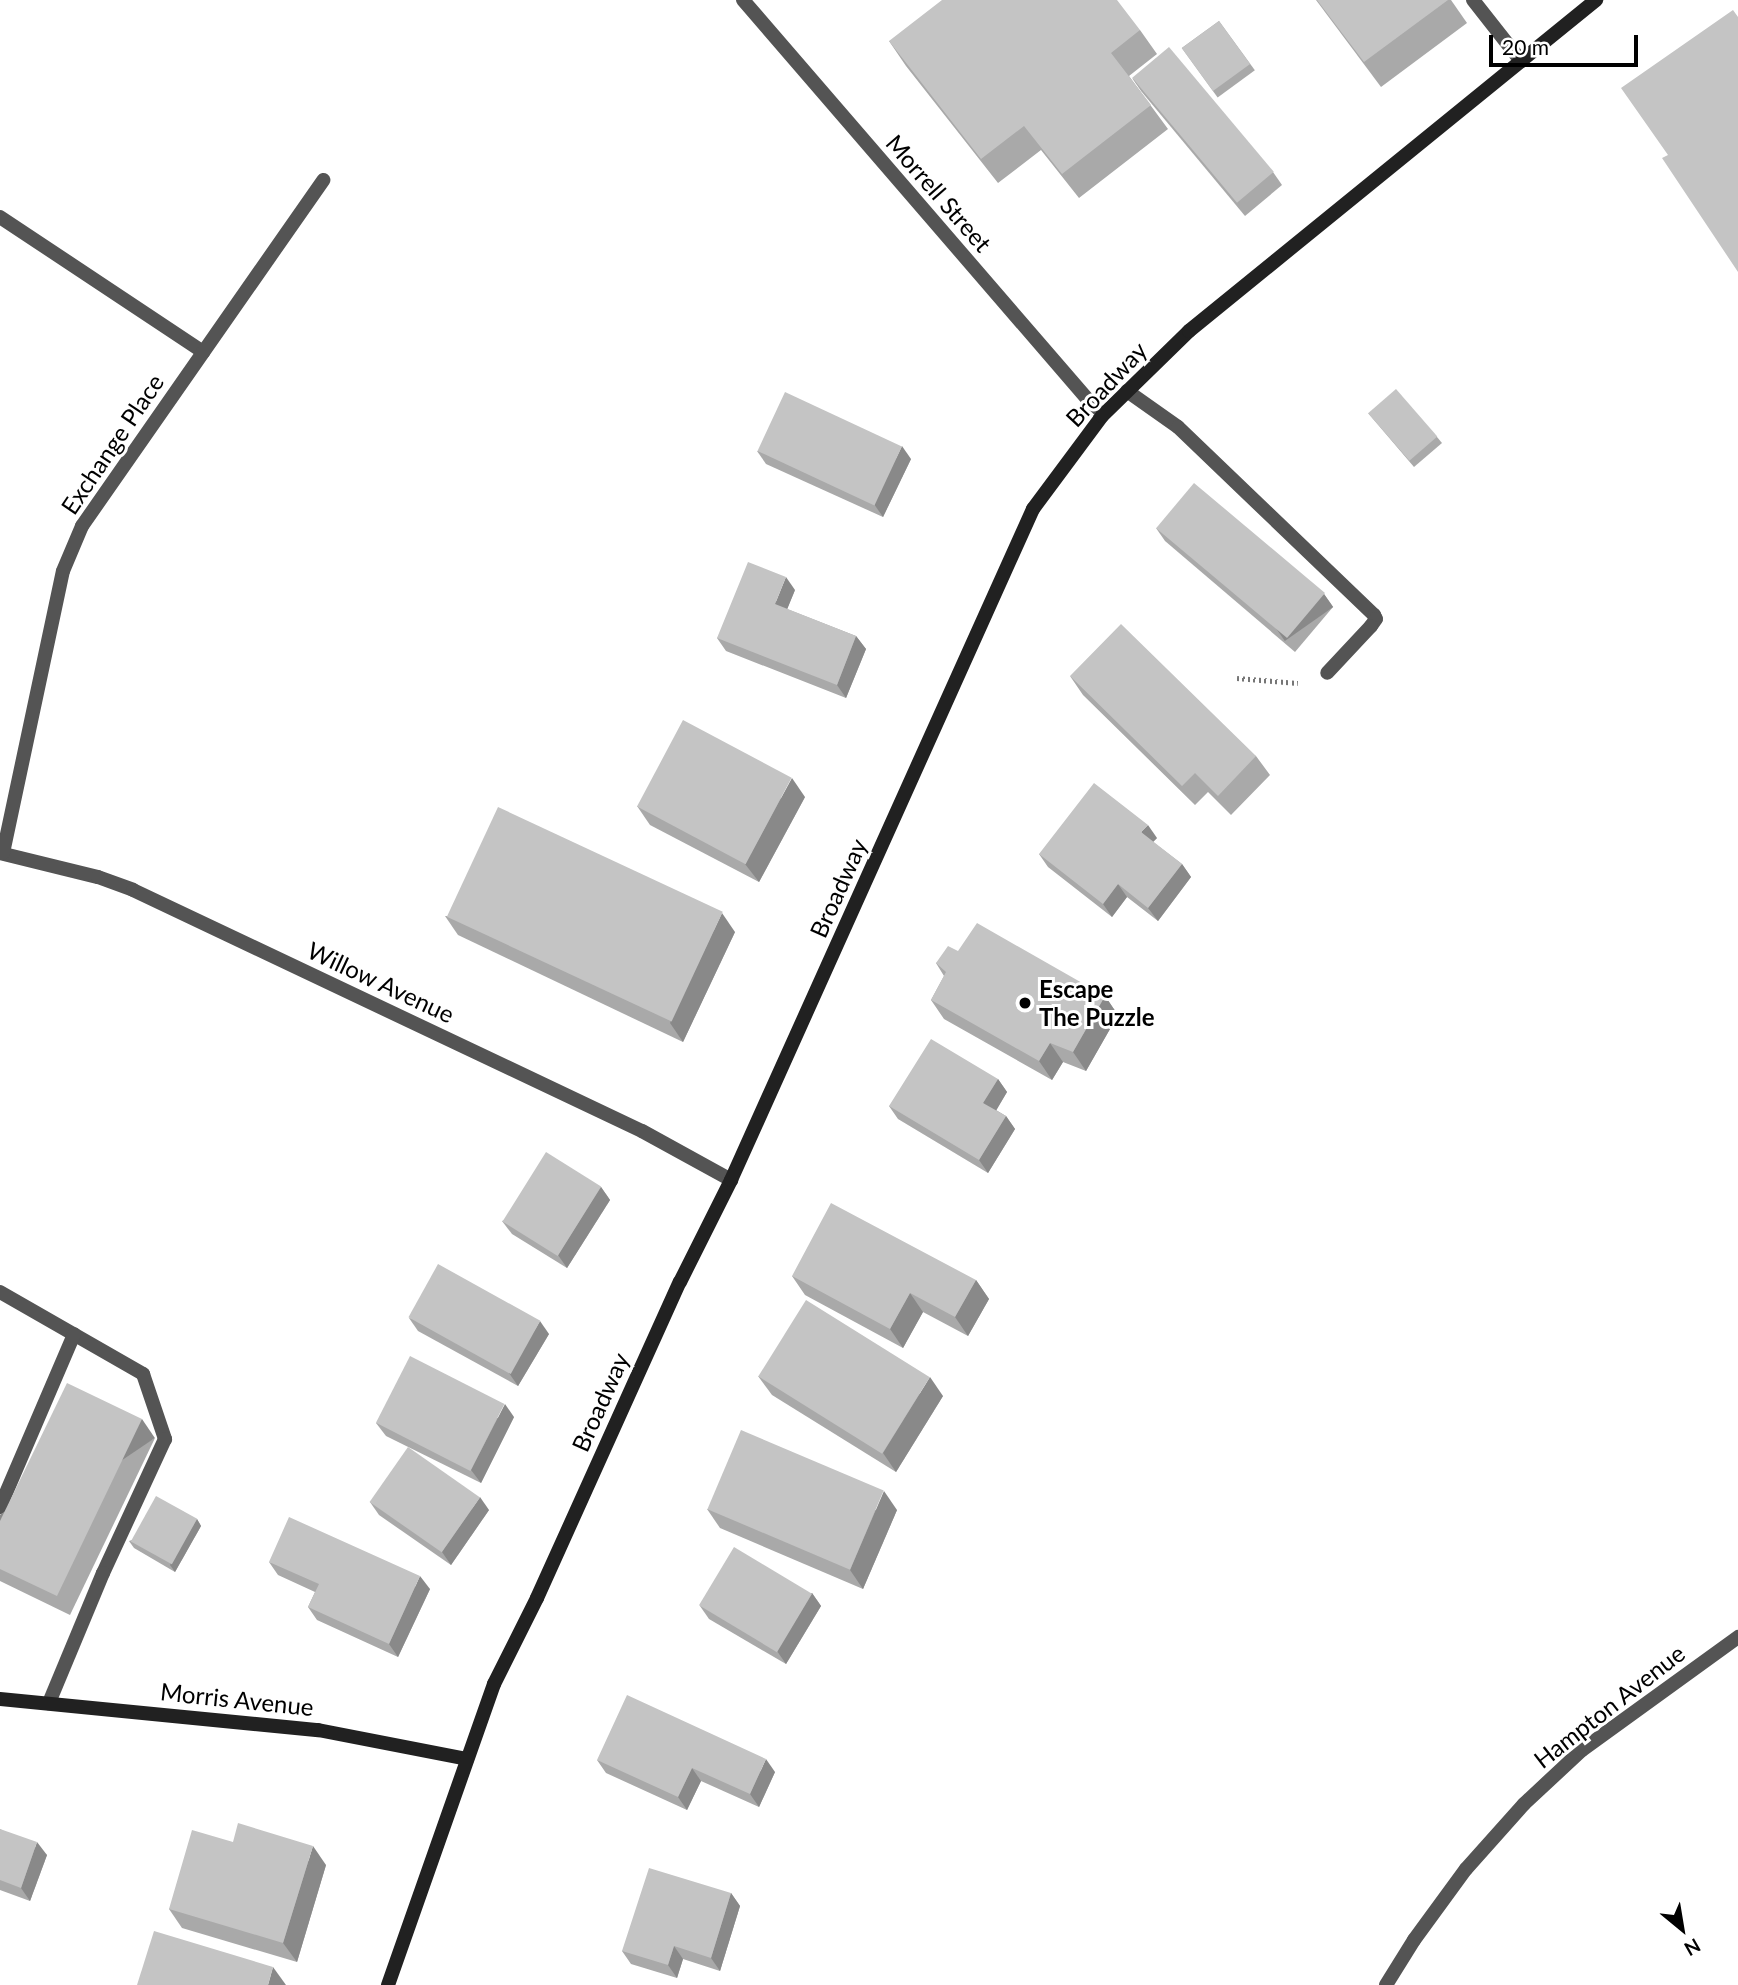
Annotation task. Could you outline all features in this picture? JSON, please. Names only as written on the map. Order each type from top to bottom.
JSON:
[{"type":"street","name":"Morrell Street","points":[[743,0],[1101,416]]},
{"type":"street","points":[[1473,0],[1521,61]]},
{"type":"street","name":"Broadway","points":[[388,1985],[494,1684],[537,1598],[680,1282],[731,1180],[1033,509],[1101,416],[1189,331],[1596,0]]},
{"type":"street","name":"Exchange Place","points":[[1,853],[63,571],[82,526],[323,180]]},
{"type":"street","points":[[0,217],[202,352]]},
{"type":"street","points":[[1127,391],[1178,427],[1374,615],[1376,619],[1371,626],[1327,673]]},
{"type":"street","name":"Willow Avenue","points":[[1,853],[98,877],[133,890],[642,1131],[731,1180]]},
{"type":"street","points":[[0,1292],[143,1374],[165,1439],[103,1573],[49,1703]]},
{"type":"street","points":[[0,1507],[74,1334]]},
{"type":"street","name":"Hampton Avenue","points":[[1386,1985],[1414,1940],[1466,1869],[1524,1804],[1582,1750],[1738,1637]]},
{"type":"street","name":"Morris Avenue","points":[[0,1699],[318,1730],[467,1759]]},
{"type":"path","points":[[1237,678],[1308,684],[1327,673]]},
{"type":"building","points":[[942,0],[1117,0],[1140,30],[1111,53],[1151,105],[1062,174],[1024,126],[981,159],[889,41]]},
{"type":"building","points":[[1317,0],[1448,0],[1364,62]]},
{"type":"building","points":[[1733,10],[1738,17],[1738,272],[1662,158],[1668,155],[1621,88]]},
{"type":"building","points":[[1219,21],[1250,64],[1213,91],[1182,48]]},
{"type":"building","points":[[1169,47],[1274,172],[1237,203],[1132,78]]},
{"type":"building","points":[[1396,389],[1437,437],[1409,461],[1368,413]]},
{"type":"building","points":[[785,392],[902,447],[874,505],[758,451]]},
{"type":"building","points":[[1194,483],[1325,593],[1287,638],[1156,528]]},
{"type":"building","points":[[748,562],[786,577],[775,604],[856,636],[837,685],[717,638]]},
{"type":"building","points":[[1121,624],[1256,756],[1218,796],[1195,773],[1182,786],[1070,676]]},
{"type":"building","points":[[683,720],[792,778],[746,864],[637,807]]},
{"type":"building","points":[[1094,783],[1148,825],[1141,832],[1182,864],[1148,908],[1118,884],[1103,904],[1039,854]]},
{"type":"building","points":[[498,807],[723,912],[672,1021],[447,917]]},
{"type":"building","name":"Escape The Puzzle","points":[[977,923],[1105,996],[1073,1052],[1050,1043],[1039,1061],[931,1000],[946,972],[936,963],[948,946],[958,951]]},
{"type":"building","points":[[931,1039],[998,1079],[983,1103],[1006,1116],[979,1160],[889,1106]]},
{"type":"building","points":[[546,1152],[601,1186],[558,1256],[503,1222]]},
{"type":"building","points":[[831,1203],[976,1280],[955,1317],[910,1293],[890,1329],[792,1276]]},
{"type":"building","points":[[438,1264],[540,1321],[511,1374],[408,1317]]},
{"type":"building","points":[[806,1300],[930,1377],[882,1454],[758,1376]]},
{"type":"building","points":[[410,1356],[504,1404],[470,1471],[376,1423]]},
{"type":"building","points":[[67,1383],[142,1419],[57,1596],[0,1569],[0,1521]]},
{"type":"building","points":[[741,1430],[884,1491],[850,1570],[707,1509]]},
{"type":"building","points":[[408,1447],[480,1497],[442,1552],[370,1502]]},
{"type":"building","points":[[156,1496],[197,1519],[172,1564],[131,1541]]},
{"type":"building","points":[[289,1517],[420,1576],[389,1644],[308,1607],[319,1584],[269,1562]]},
{"type":"building","points":[[734,1547],[812,1594],[777,1652],[699,1605]]},
{"type":"building","points":[[627,1695],[766,1759],[750,1794],[692,1768],[678,1797],[597,1760]]},
{"type":"building","points":[[238,1823],[313,1846],[283,1943],[169,1909],[192,1830],[233,1842]]},
{"type":"building","points":[[0,1829],[37,1842],[21,1888],[0,1880]]},
{"type":"building","points":[[649,1868],[731,1893],[711,1958],[674,1946],[668,1965],[622,1951]]},
{"type":"building","points":[[154,1931],[273,1967],[268,1985],[137,1985]]},
{"type":"place","name":"Escape The Puzzle","points":[[1025,1003]]}]
